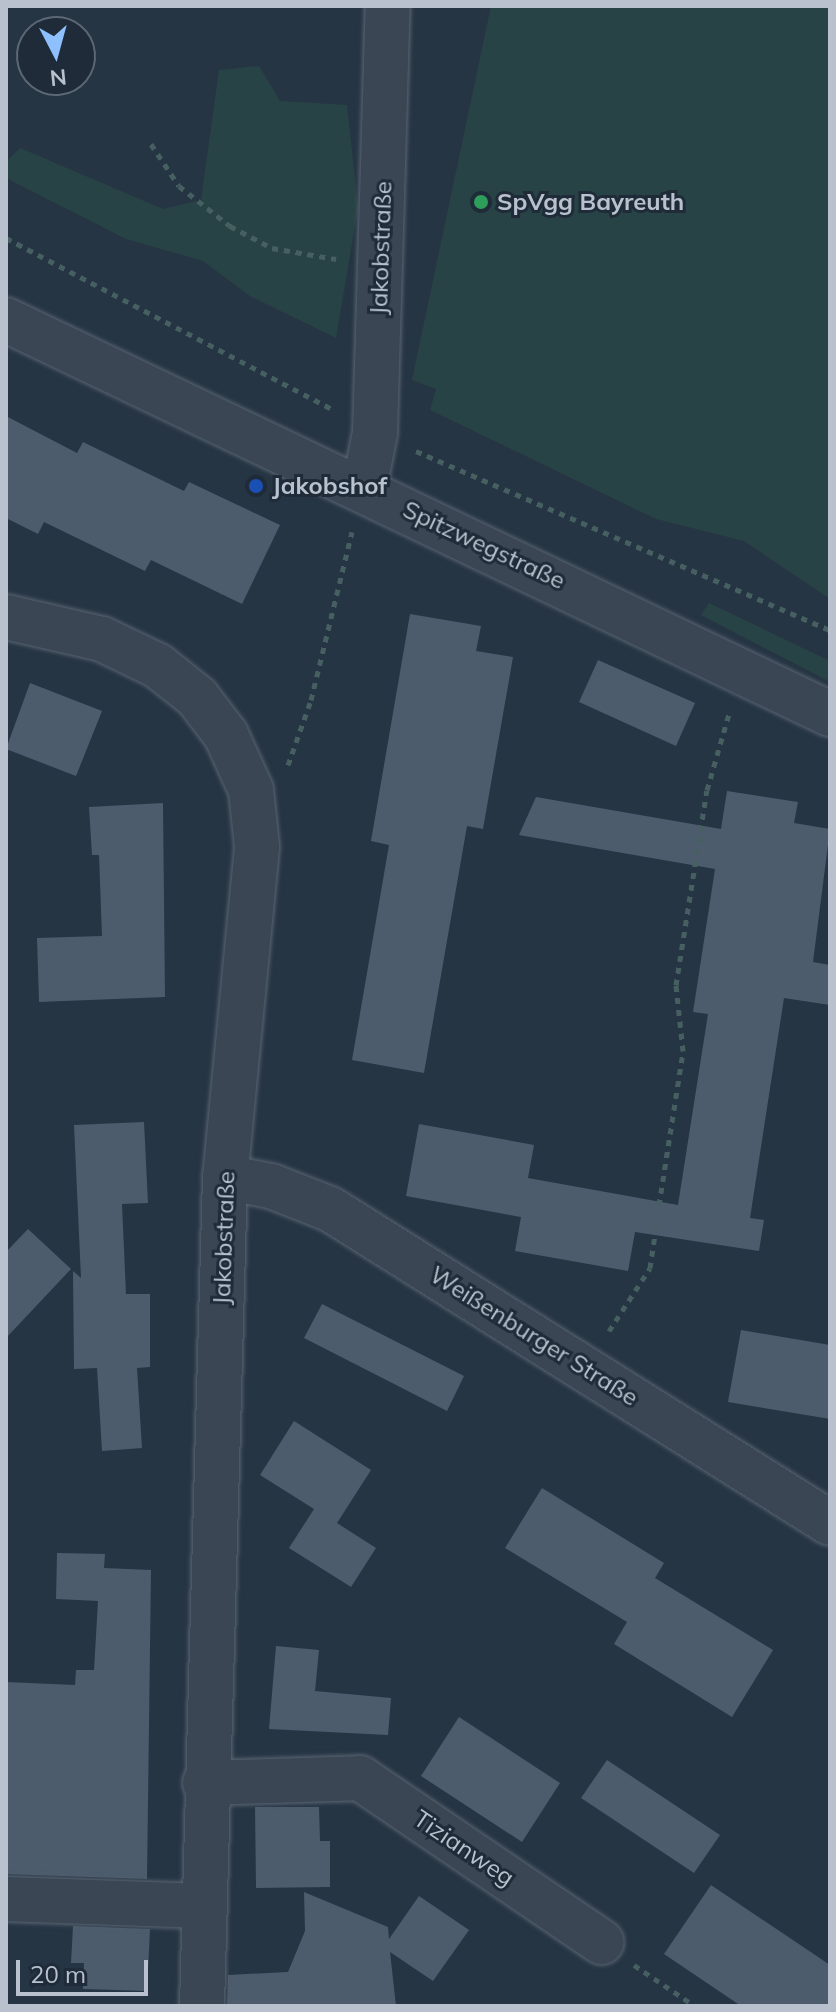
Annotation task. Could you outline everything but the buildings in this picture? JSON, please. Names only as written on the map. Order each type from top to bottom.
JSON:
[{"type":"street","name":"Jakobstraße","points":[[364,489],[375,433],[388,6]]},
{"type":"street","name":"Spitzwegstraße","points":[[6,320],[742,668],[830,714]]},
{"type":"street","name":"Jakobstraße","points":[[6,617],[102,639],[158,666],[197,697],[226,735],[251,790],[257,847],[225,1177],[205,1783],[202,2006]]},
{"type":"street","name":"Weißenburger Straße","points":[[225,1177],[271,1186],[330,1209],[830,1523]]},
{"type":"street","name":"Tizianweg","points":[[205,1783],[360,1778],[601,1942]]},
{"type":"street","points":[[6,1899],[203,1906]]},
{"type":"path","points":[[151,144],[179,186],[244,233],[319,259],[380,261]]},
{"type":"path","points":[[303,725],[352,533]]},
{"type":"path","points":[[659,1205],[683,1051],[676,985],[707,790],[742,668]]},
{"type":"path","points":[[585,1369],[650,1268],[656,1228]]},
{"type":"path","points":[[601,1942],[695,2006]]},
{"type":"green space","points":[[491,6],[830,6],[830,599],[744,541],[656,519],[430,410],[436,389],[412,380]]},
{"type":"green space","points":[[259,66],[280,101],[347,105],[358,208],[336,338],[250,296],[203,261],[126,239],[6,178],[6,162],[20,148],[163,209],[201,200],[219,70]]},
{"type":"green space","points":[[709,603],[830,661],[830,682],[701,615]]},
{"type":"place","name":"SpVgg Bayreuth","points":[[481,202]]},
{"type":"place","name":"Jakobshof","points":[[256,486]]}]
